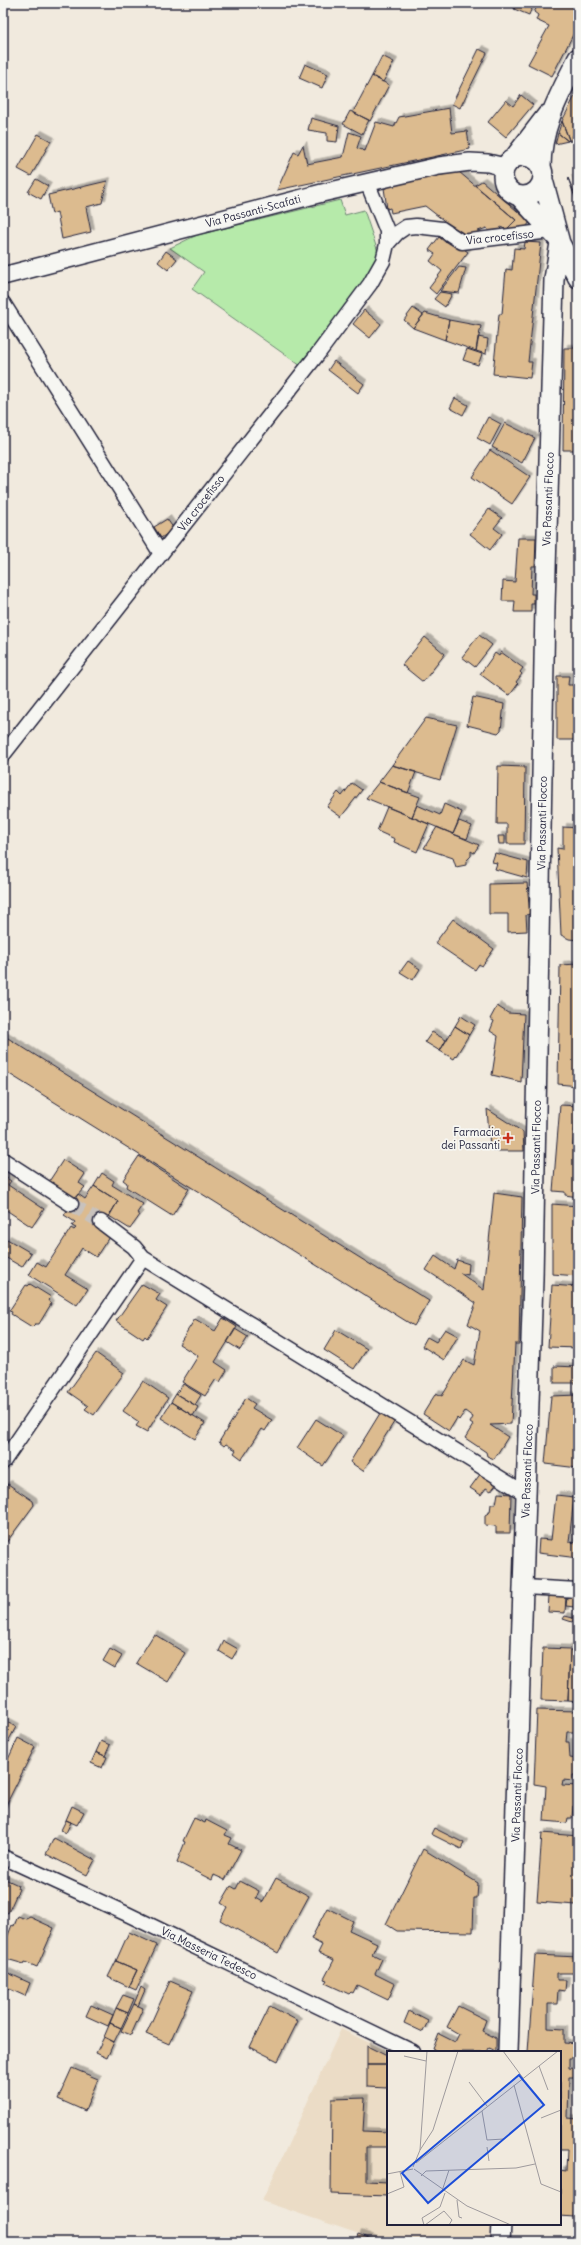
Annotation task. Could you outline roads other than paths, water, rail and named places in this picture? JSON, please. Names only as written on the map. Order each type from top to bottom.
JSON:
[{"type":"main road","points":[[578,58],[552,108],[509,163],[503,179],[508,190],[519,196],[555,237],[578,278]]},
{"type":"main road","points":[[552,108],[541,149],[542,174],[555,237]]},
{"type":"main road","points":[[509,163],[526,156],[532,158],[542,174],[537,191],[526,196],[519,196]]},
{"type":"main road","name":"Via Passanti Flocco","points":[[508,2051],[534,1271],[545,606],[555,237]]},
{"type":"main road","points":[[500,2242],[501,2225]]},
{"type":"street","name":"Via Passanti-Scafati","points":[[3,276],[367,182],[439,166],[470,162],[509,163]]},
{"type":"street","name":"Via crocefisso","points":[[3,755],[162,554],[370,284],[383,261],[387,244],[387,231],[367,182]]},
{"type":"street","name":"Via crocefisso","points":[[387,244],[397,233],[406,227],[416,226],[442,229],[462,242],[555,237]]},
{"type":"street","points":[[3,303],[162,554]]},
{"type":"street","points":[[3,1160],[72,1204]]},
{"type":"street","points":[[101,1222],[134,1247],[143,1258],[526,1494]]},
{"type":"street","points":[[3,1462],[143,1258]]},
{"type":"street","points":[[524,1587],[578,1590]]},
{"type":"street","name":"Via Masseria Tedesco","points":[[3,1857],[127,1914],[411,2051]]},
{"type":"tunnel","points":[[71,1204],[101,1222]]},
{"type":"place","name":"Farmacia dei Passanti","points":[[508,1138]]}]
